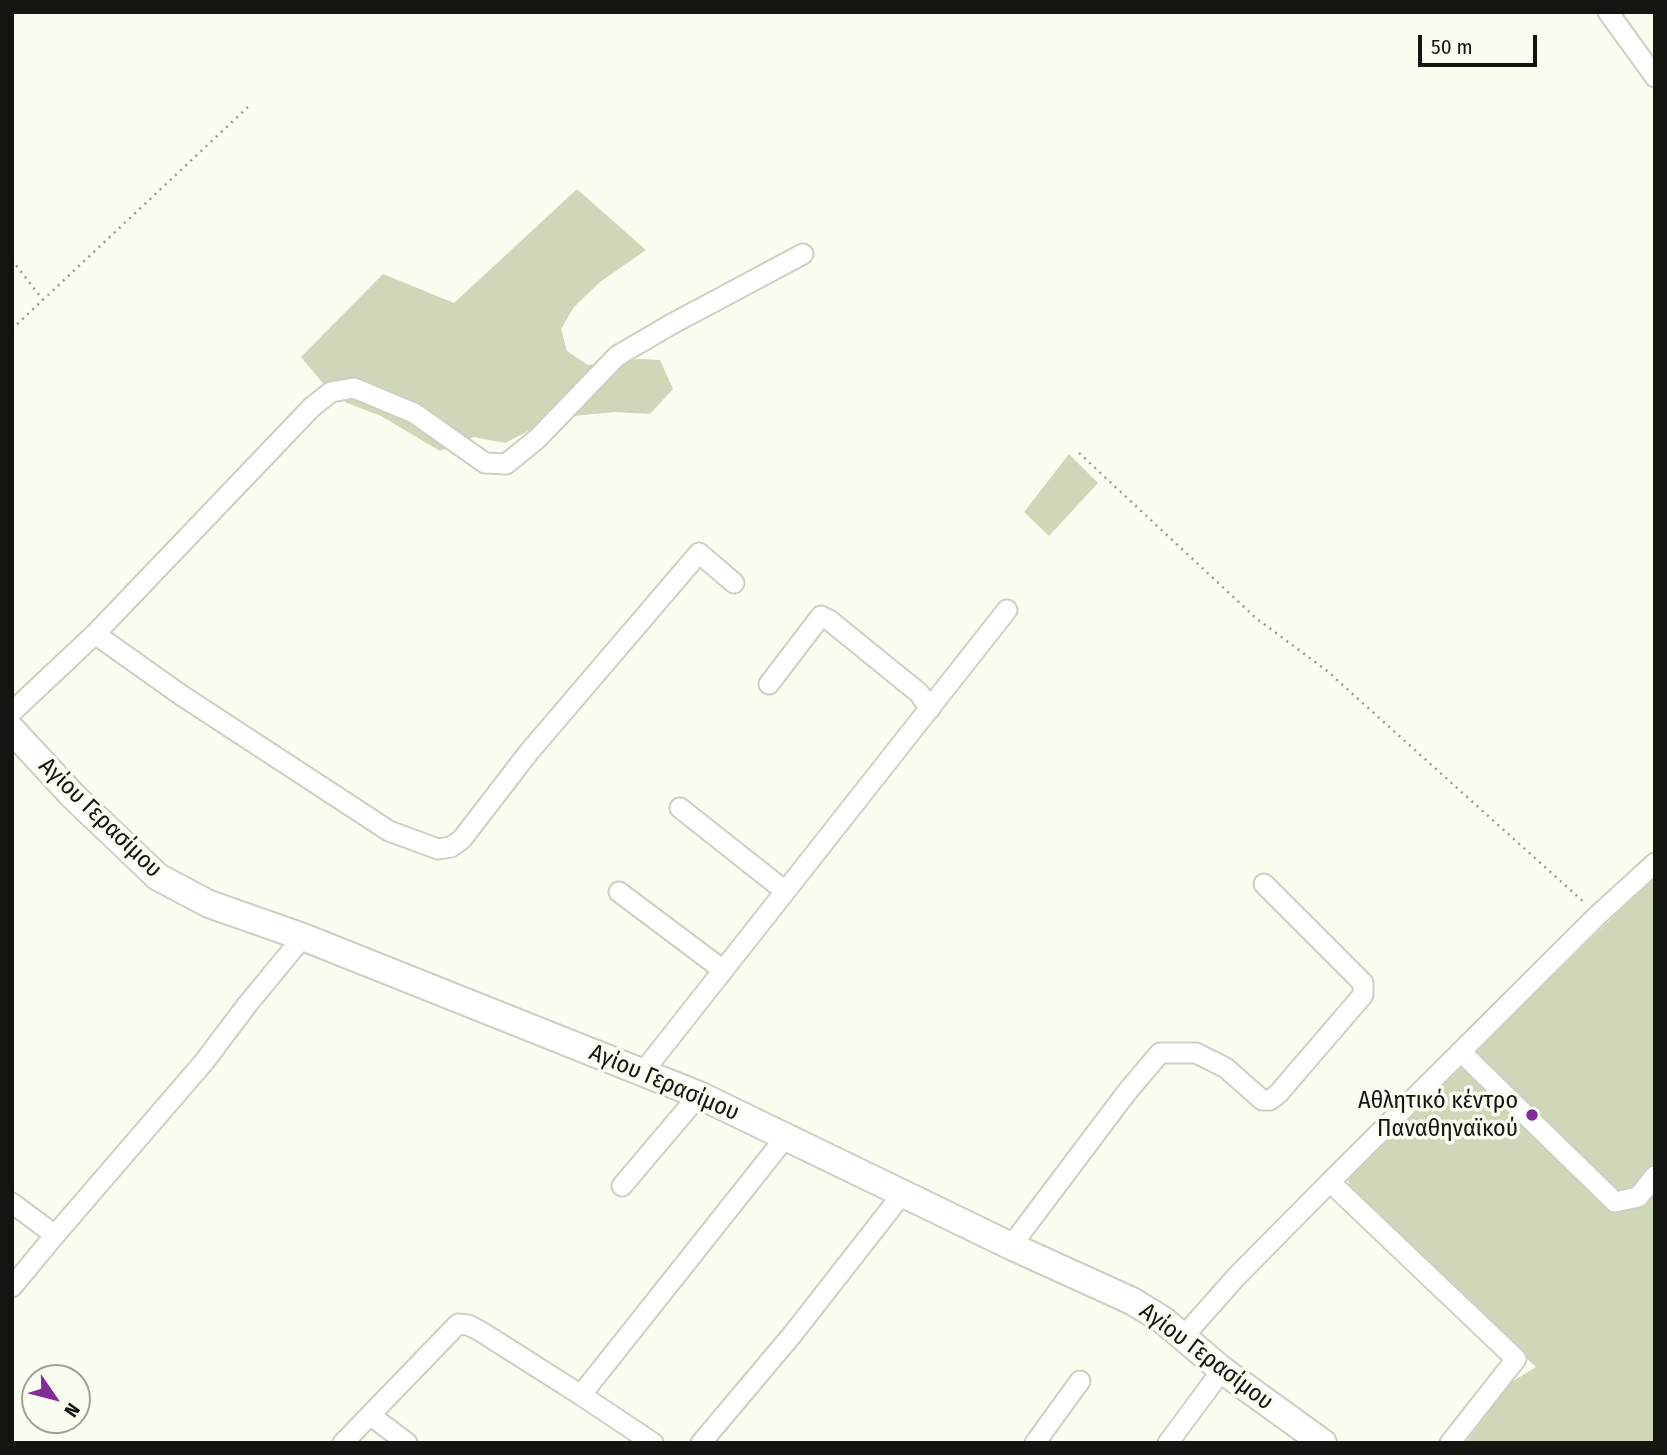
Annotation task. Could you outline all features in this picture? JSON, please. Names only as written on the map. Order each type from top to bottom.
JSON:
[{"type":"street","points":[[1608,12],[1655,77]]},
{"type":"street","points":[[12,712],[95,634],[303,417],[331,392],[354,388],[414,413],[485,463],[506,464],[537,439],[617,356],[803,254]]},
{"type":"street","points":[[95,634],[389,831],[438,849],[451,847],[462,839],[529,752],[699,553],[734,583]]},
{"type":"street","points":[[643,1072],[1007,610]]},
{"type":"street","points":[[769,684],[821,617],[829,620],[919,693],[930,709]]},
{"type":"street","name":"Αγίου Γερασίμου","points":[[12,730],[100,823],[158,877],[209,904],[303,937],[699,1095],[1011,1246],[1132,1301],[1163,1320],[1222,1370],[1314,1440]]},
{"type":"street","points":[[680,808],[785,891]]},
{"type":"street","points":[[1182,1338],[1237,1276],[1330,1182],[1598,915],[1655,863]]},
{"type":"street","points":[[1011,1246],[1127,1092],[1160,1053],[1196,1053],[1226,1069],[1262,1100],[1270,1100],[1363,995],[1363,983],[1264,884]]},
{"type":"street","points":[[619,892],[723,970]]},
{"type":"street","points":[[12,1287],[204,1062],[303,937]]},
{"type":"street","points":[[1462,1053],[1615,1202],[1638,1197],[1655,1176]]},
{"type":"street","points":[[622,1186],[699,1095]]},
{"type":"street","points":[[581,1395],[785,1138]]},
{"type":"street","points":[[1330,1182],[1516,1359],[1450,1443]]},
{"type":"street","points":[[701,1443],[792,1335],[903,1193]]},
{"type":"street","points":[[12,1203],[55,1235]]},
{"type":"street","points":[[343,1443],[458,1324],[480,1331],[653,1443]]},
{"type":"street","points":[[1168,1443],[1222,1370]]},
{"type":"street","points":[[1035,1443],[1080,1381]]},
{"type":"street","points":[[370,1415],[407,1443]]},
{"type":"path","points":[[12,329],[250,105]]},
{"type":"path","points":[[12,260],[43,300]]},
{"type":"path","points":[[1079,453],[1257,619],[1326,670],[1598,915]]},
{"type":"green space","points":[[577,189],[646,250],[600,282],[574,307],[561,329],[567,351],[588,365],[639,359],[660,360],[673,389],[650,414],[615,412],[543,419],[530,430],[505,443],[474,437],[440,451],[381,416],[347,403],[326,387],[301,357],[383,274],[454,303]]},
{"type":"green space","points":[[1069,454],[1098,483],[1049,536],[1024,512]]},
{"type":"green space","name":"Αθλητικό κέντρο Παναθηναϊκού","points":[[1655,876],[1655,1443],[1465,1443],[1510,1383],[1536,1367],[1352,1196],[1348,1181],[1356,1168]]},
{"type":"place","name":"Αθλητικό κέντρο Παναθηναϊκού","points":[[1532,1115]]}]
